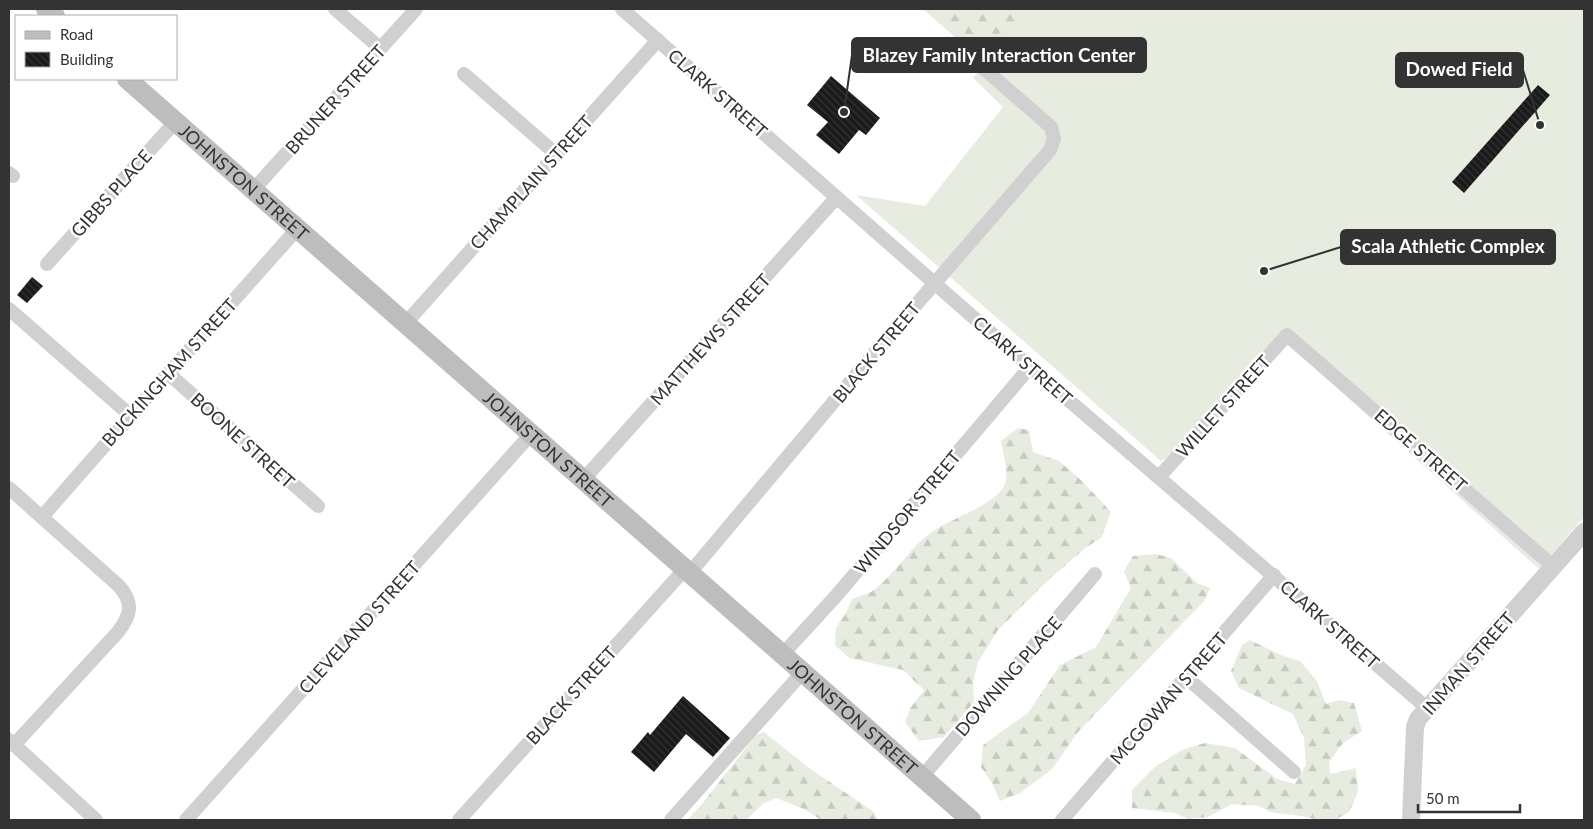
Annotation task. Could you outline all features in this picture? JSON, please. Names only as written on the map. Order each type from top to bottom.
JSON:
[{"type":"main road","name":"JOHNSTON STREET","points":[[128,80],[920,778],[971,820]]},
{"type":"street","points":[[335,9],[380,48]]},
{"type":"street","name":"BRUNER STREET","points":[[254,189],[416,9]]},
{"type":"street","name":"CLARK STREET","points":[[622,9],[1030,367],[1427,708]]},
{"type":"street","name":"CHAMPLAIN STREET","points":[[405,324],[658,40]]},
{"type":"street","name":"BLACK STREET","points":[[459,820],[687,572],[1050,150],[1054,139],[1051,128],[982,67]]},
{"type":"street","points":[[464,74],[556,154]]},
{"type":"street","name":"GIBBS PLACE","points":[[47,264],[176,121]]},
{"type":"street","name":"MATTHEWS STREET","points":[[583,480],[836,198]]},
{"type":"street","name":"BUCKINGHAM STREET","points":[[42,517],[130,415],[169,374],[297,229]]},
{"type":"street","points":[[9,309],[130,415]]},
{"type":"street","name":"WILLET STREET","points":[[1159,477],[1287,335]]},
{"type":"street","name":"EDGE STREET","points":[[1287,335],[1554,566]]},
{"type":"street","name":"WINDSOR STREET","points":[[782,655],[836,596],[1030,367]]},
{"type":"street","name":"BOONE STREET","points":[[169,374],[318,506]]},
{"type":"street","name":"CLEVELAND STREET","points":[[186,820],[532,434]]},
{"type":"street","points":[[9,488],[119,586],[130,601],[130,608],[118,632],[12,743],[96,820]]},
{"type":"street","name":"INMAN STREET","points":[[1411,820],[1415,726],[1418,719],[1584,532]]},
{"type":"street","name":"DOWNING PLACE","points":[[920,778],[1095,574]]},
{"type":"street","name":"MCGOWAN STREET","points":[[1062,820],[1274,575]]},
{"type":"street","points":[[671,820],[802,673]]},
{"type":"street","points":[[1186,677],[1294,772]]},
{"type":"green space","points":[[923,9],[1078,9],[1051,121]]},
{"type":"green space","points":[[1031,9],[1584,9],[1584,517],[1539,569],[1279,336],[1171,455],[1161,461],[856,195],[925,206],[1003,107],[973,78]]},
{"type":"green space","points":[[1018,428],[1029,430],[1033,452],[1059,461],[1083,482],[1111,512],[1101,538],[1085,548],[1044,584],[998,630],[978,662],[973,682],[974,702],[944,737],[919,741],[905,722],[911,707],[924,690],[903,670],[849,658],[835,645],[836,628],[852,599],[874,590],[925,537],[941,526],[983,505],[999,493],[1006,481],[1006,464],[1001,441]]},
{"type":"green space","points":[[1156,554],[1171,558],[1197,583],[1210,588],[1204,601],[1078,732],[1052,769],[1020,793],[1000,801],[992,783],[981,767],[983,745],[1028,713],[1060,665],[1096,647],[1131,588],[1124,571],[1133,556]]},
{"type":"green space","points":[[1250,640],[1281,655],[1300,661],[1317,681],[1326,704],[1339,700],[1354,703],[1362,731],[1343,743],[1329,762],[1330,774],[1356,768],[1358,792],[1349,812],[1335,820],[1319,820],[1270,812],[1259,806],[1232,804],[1208,817],[1188,819],[1175,813],[1132,808],[1132,790],[1155,767],[1182,750],[1205,743],[1235,748],[1277,779],[1295,784],[1306,765],[1304,738],[1293,714],[1239,688],[1231,671],[1242,645]]},
{"type":"green space","points":[[764,732],[809,768],[874,812],[878,820],[821,820],[804,809],[776,798],[764,803],[746,820],[687,820],[702,804],[756,735]]},
{"type":"building","points":[[831,76],[880,118],[866,135],[859,130],[839,154],[816,135],[828,122],[807,105]]},
{"type":"building","points":[[1538,85],[1550,95],[1464,193],[1452,182]]},
{"type":"building","points":[[32,277],[43,286],[27,303],[17,295]]},
{"type":"building","points":[[683,696],[730,738],[713,757],[686,734],[654,772],[631,752],[648,732],[650,735]]},
{"type":"place","name":"Blazey Family Interaction Center","points":[[844,112]]},
{"type":"place","name":"Dowed Field","points":[[1540,125]]},
{"type":"place","name":"Scala Athletic Complex","points":[[1264,271]]}]
